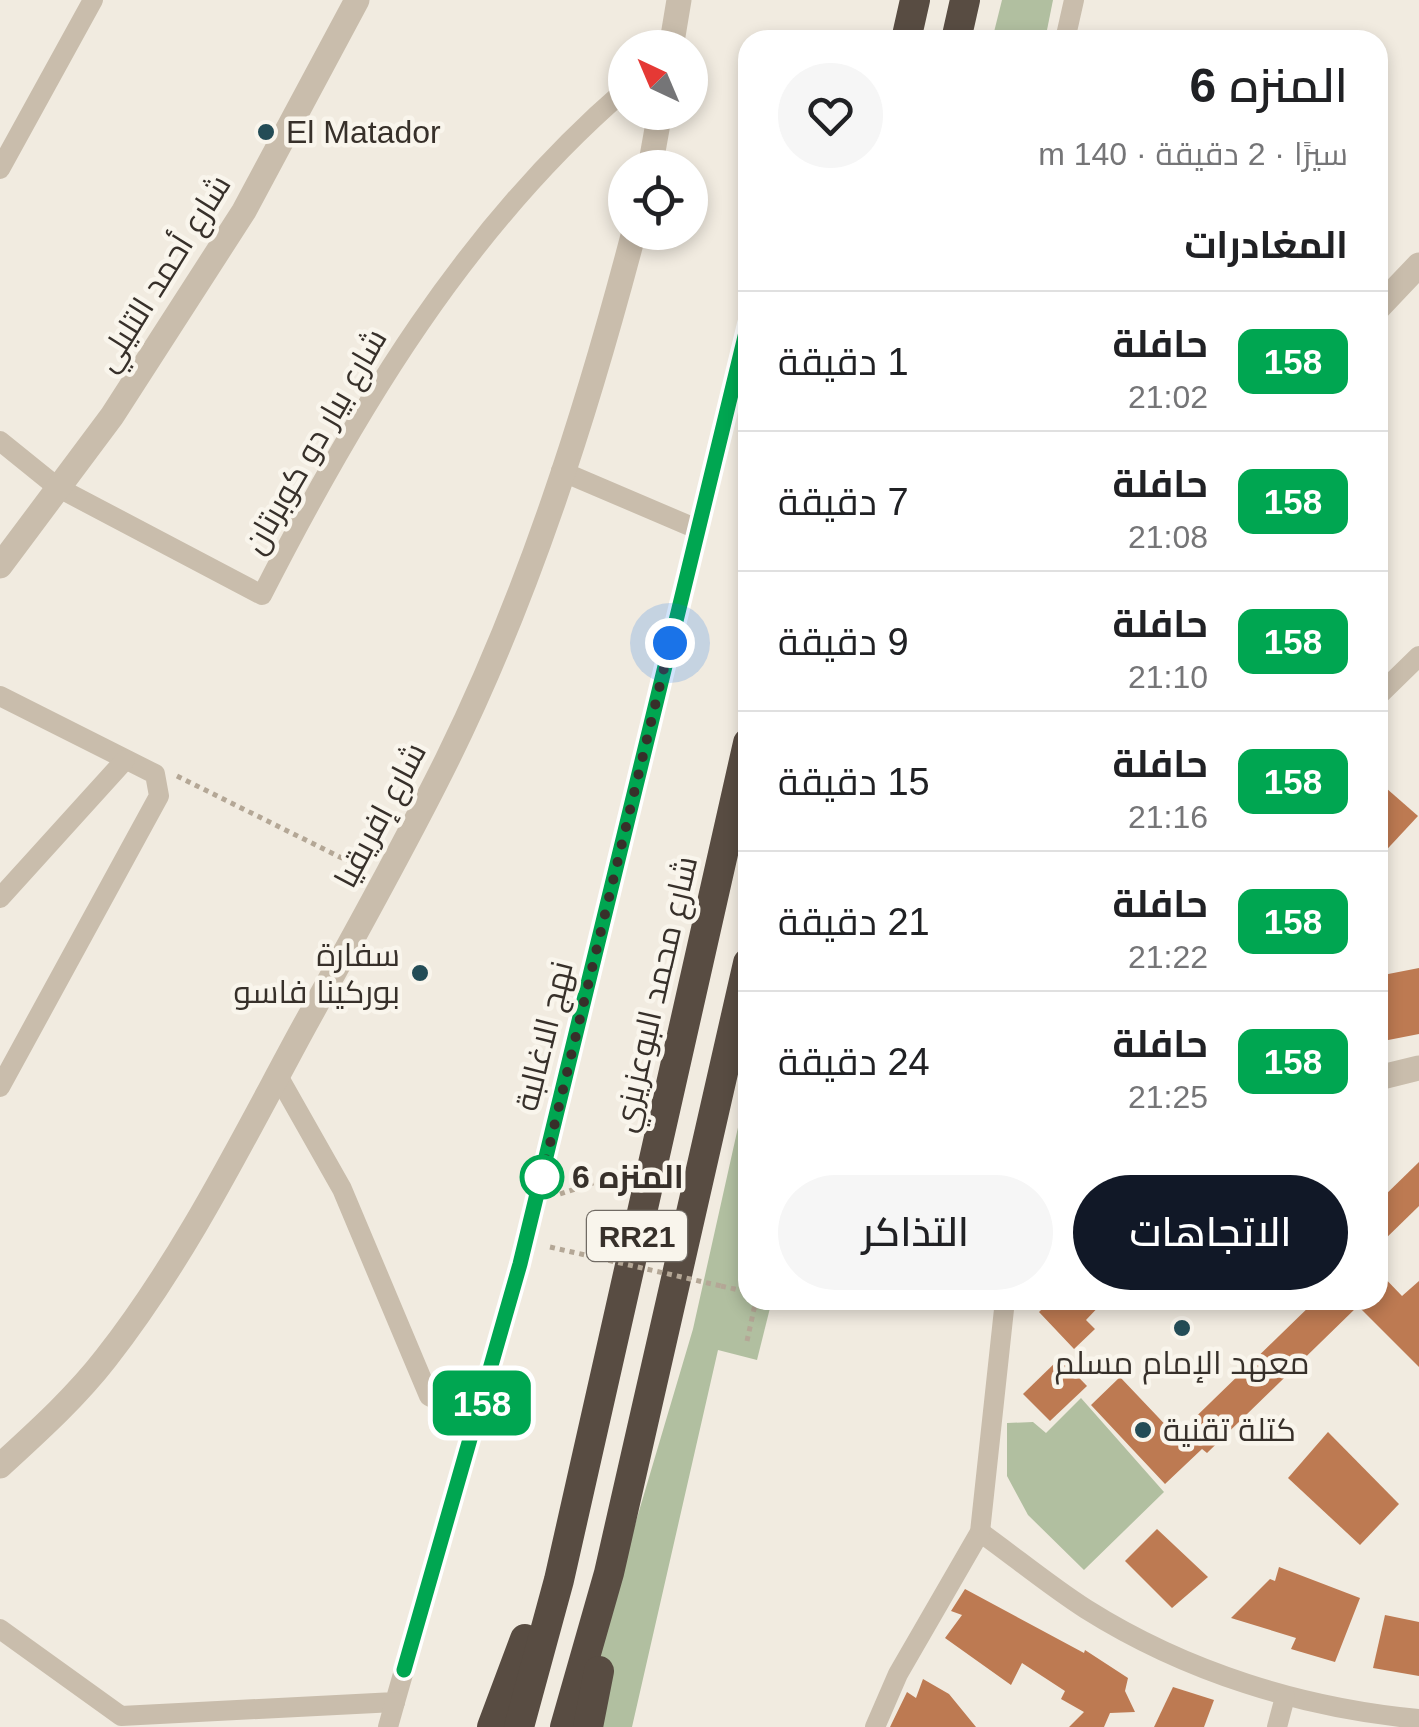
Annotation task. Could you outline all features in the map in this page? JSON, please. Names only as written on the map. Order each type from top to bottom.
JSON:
[{"type":"highway","points":[[908,30],[915,0]]},
{"type":"highway","points":[[958,30],[965,0]]},
{"type":"highway","name":"شارع محمد البوعزيزي","points":[[519,1727],[563,1565],[738,787]]},
{"type":"highway","name":"RR21","points":[[565,1727],[610,1573],[738,1007]]},
{"type":"highway","points":[[492,1727],[534,1617],[563,1565]]},
{"type":"highway","points":[[588,1727],[603,1651],[610,1573]]},
{"type":"street","points":[[0,168],[93,0]]},
{"type":"street","name":"شارع أحمد التليلي","points":[[0,566],[112,416],[244,211],[357,0]]},
{"type":"street","points":[[674,30],[679,0]]},
{"type":"street","points":[[1068,30],[1074,0]]},
{"type":"street","name":"شارع بيار دو كوبرتان","points":[[0,441],[57,487],[262,595],[346,434],[446,282],[608,105]]},
{"type":"street","name":"شارع إفريقيا","points":[[0,1466],[56,1415],[107,1358],[211,1196],[448,758],[512,610],[610,326],[629,250]]},
{"type":"street","points":[[1388,298],[1419,265]]},
{"type":"street","name":"نهج الاغالبة","points":[[388,1727],[524,1246],[738,364]]},
{"type":"street","points":[[561,472],[697,529]]},
{"type":"street","points":[[1388,686],[1419,656]]},
{"type":"street","points":[[0,696],[155,774],[159,796],[0,1087]]},
{"type":"street","points":[[0,898],[124,760]]},
{"type":"street","points":[[1388,1076],[1419,1068]]},
{"type":"street","points":[[278,1076],[342,1189],[430,1396],[443,1403],[482,1404]]},
{"type":"street","points":[[875,1727],[898,1674],[980,1532],[1004,1310]]},
{"type":"street","points":[[980,1532],[1120,1629],[1284,1697],[1419,1719]]},
{"type":"street","points":[[0,1629],[122,1716],[395,1702]]},
{"type":"street","points":[[1278,1727],[1284,1697]]},
{"type":"path","points":[[155,774],[181,777],[384,879]]},
{"type":"path","points":[[561,1192],[602,1180],[646,1194]]},
{"type":"path","points":[[550,1247],[738,1290]]},
{"type":"path","points":[[746,1341],[754,1310]]},
{"type":"green space","points":[[1002,0],[1053,0],[1047,30],[994,30]]},
{"type":"green space","points":[[738,1127],[738,1310],[770,1310],[757,1360],[718,1350],[632,1727],[575,1727],[693,1329]]},
{"type":"green space","points":[[1081,1398],[1164,1492],[1084,1570],[1028,1515],[1007,1476],[1007,1423],[1033,1422],[1046,1433]]},
{"type":"building","points":[[1388,790],[1418,816],[1388,848]]},
{"type":"building","points":[[1419,968],[1419,1034],[1388,1040],[1388,974]]},
{"type":"building","points":[[1419,1162],[1419,1206],[1388,1236],[1388,1192]]},
{"type":"building","points":[[1388,1281],[1402,1296],[1419,1281],[1419,1367],[1362,1310],[1388,1310]]},
{"type":"building","points":[[1096,1310],[1086,1320],[1095,1329],[1074,1349],[1039,1312]]},
{"type":"building","points":[[1306,1310],[1354,1310],[1207,1453],[1202,1449],[1165,1484],[1091,1405],[1120,1377],[1176,1436]]},
{"type":"building","points":[[1060,1358],[1087,1386],[1050,1421],[1023,1394]]},
{"type":"building","points":[[1328,1432],[1399,1504],[1360,1545],[1288,1478]]},
{"type":"building","points":[[1157,1529],[1208,1577],[1172,1608],[1125,1561]]},
{"type":"building","points":[[1279,1567],[1360,1598],[1335,1662],[1291,1649],[1296,1638],[1231,1618],[1270,1579],[1275,1581]]},
{"type":"building","points":[[965,1589],[1084,1653],[1085,1650],[1128,1678],[1125,1691],[1135,1712],[1110,1713],[1104,1727],[1069,1727],[1084,1712],[1061,1699],[1065,1691],[1022,1663],[1011,1685],[945,1638],[962,1615],[951,1611]]},
{"type":"building","points":[[1385,1615],[1419,1622],[1419,1676],[1373,1668]]},
{"type":"building","points":[[923,1679],[949,1694],[976,1727],[890,1727],[907,1692],[916,1698]]},
{"type":"building","points":[[1173,1687],[1214,1700],[1204,1727],[1154,1727]]},
{"type":"bus line","name":"158","points":[[404,1670],[520,1264],[738,365]]},
{"type":"place","name":"El Matador","points":[[266,132]]},
{"type":"place","name":"سفارة بوركينا فاسو","points":[[420,973]]},
{"type":"place","name":"المنزه 6","points":[[542,1177]]},
{"type":"place","name":"معهد الإمام مسلم","points":[[1182,1328]]},
{"type":"place","name":"كتلة تقنية","points":[[1143,1430]]},
{"type":"route","points":[[542,1177],[670,643]]}]
